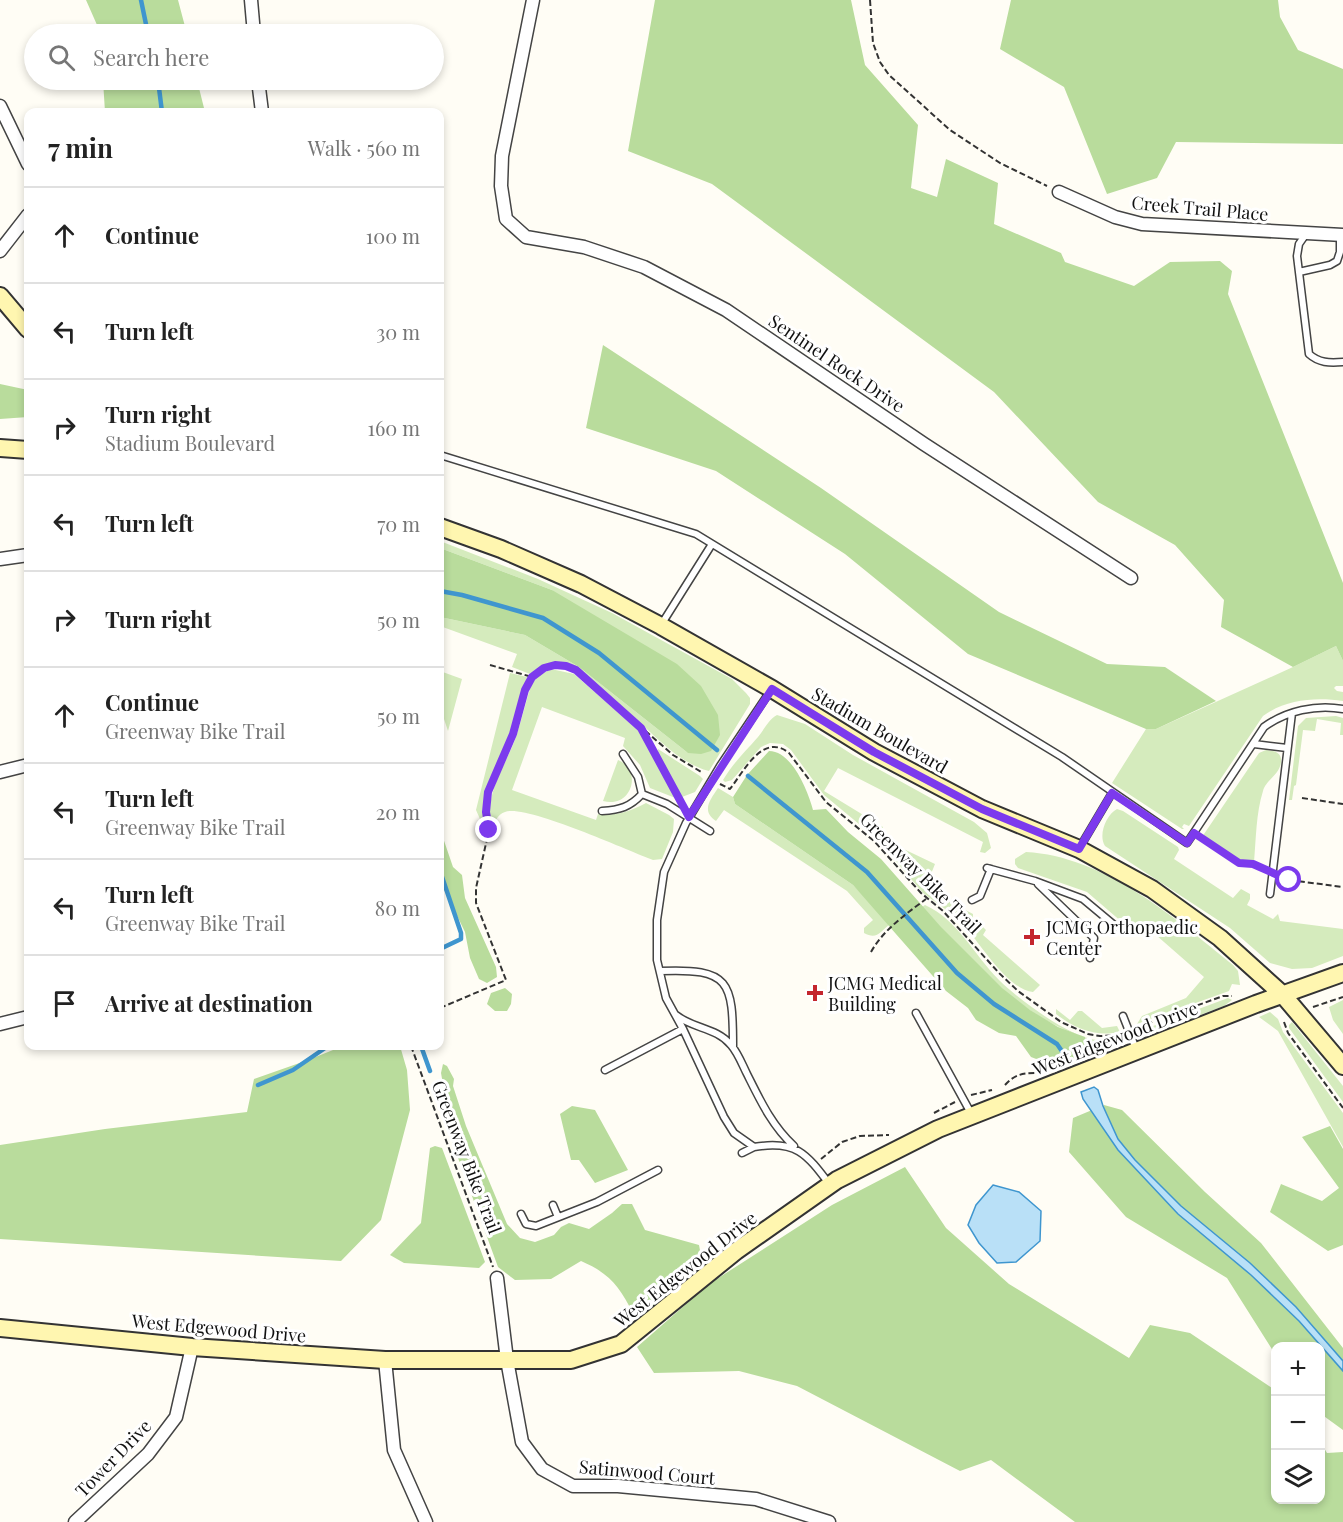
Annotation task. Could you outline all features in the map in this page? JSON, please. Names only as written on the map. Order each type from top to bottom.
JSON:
[{"type":"street","points":[[251,0],[253,24]]},
{"type":"street","name":"Sentinel Rock Drive","points":[[533,0],[502,156],[501,186],[506,219],[526,237],[584,247],[644,267],[726,310],[924,444],[1131,578]]},
{"type":"street","points":[[259,90],[262,108]]},
{"type":"street","points":[[0,106],[24,156]]},
{"type":"street","name":"Creek Trail Place","points":[[1059,192],[1114,217],[1142,224],[1341,235]]},
{"type":"street","points":[[0,251],[24,220]]},
{"type":"street","points":[[0,296],[24,324]]},
{"type":"street","points":[[0,448],[24,450]]},
{"type":"street","name":"Stadium Boulevard","points":[[444,528],[501,549],[581,584],[772,689],[874,752],[972,804],[1079,849],[1152,889],[1220,938],[1283,995],[1343,1066]]},
{"type":"street","points":[[0,559],[24,556]]},
{"type":"street","points":[[0,772],[24,766]]},
{"type":"street","name":"West Edgewood Drive","points":[[0,1328],[192,1347],[385,1360],[571,1360],[621,1344],[736,1251],[830,1185],[938,1129],[1136,1050],[1343,973]]},
{"type":"street","points":[[0,1024],[24,1018]]},
{"type":"street","name":"Satinwood Court","points":[[498,1278],[507,1360],[522,1442],[542,1469],[573,1486],[618,1486],[756,1499],[830,1522]]},
{"type":"street","name":"Tower Drive","points":[[75,1522],[148,1454],[176,1417],[192,1347]]},
{"type":"street","points":[[385,1360],[394,1450],[426,1522]]},
{"type":"lane","points":[[1306,234],[1299,244],[1297,256],[1309,354],[1316,360],[1329,363],[1343,362]]},
{"type":"lane","points":[[1299,272],[1330,265],[1337,261],[1341,235]]},
{"type":"lane","points":[[444,456],[696,534],[1062,757],[1187,843],[1264,727],[1279,716],[1292,713],[1316,708],[1343,709]]},
{"type":"lane","points":[[661,626],[712,544]]},
{"type":"lane","points":[[754,1147],[734,1132],[724,1117],[666,998],[657,960],[657,920],[664,872],[689,817],[772,689]]},
{"type":"lane","points":[[1270,894],[1292,713]]},
{"type":"lane","points":[[1254,744],[1287,748]]},
{"type":"lane","points":[[623,754],[638,777],[642,794]]},
{"type":"lane","points":[[1079,849],[1112,793]]},
{"type":"lane","points":[[642,794],[689,817],[710,831]]},
{"type":"lane","points":[[602,810],[621,809],[633,804],[642,794]]},
{"type":"lane","points":[[972,900],[980,896],[989,868],[1035,881],[1083,899],[1119,929]]},
{"type":"lane","points":[[1035,881],[1094,938],[1090,958]]},
{"type":"lane","points":[[660,971],[702,971],[715,976],[725,984],[732,1004],[734,1047]]},
{"type":"lane","points":[[673,1012],[691,1025],[723,1035],[734,1047],[771,1121],[781,1135],[813,1163],[830,1185]]},
{"type":"lane","points":[[916,1012],[972,1115]]},
{"type":"lane","points":[[1123,1016],[1136,1050]]},
{"type":"lane","points":[[605,1070],[683,1029]]},
{"type":"lane","points":[[742,1153],[754,1147],[771,1144],[795,1147]]},
{"type":"lane","points":[[520,1214],[526,1224],[531,1226],[597,1202],[658,1170]]},
{"type":"lane","points":[[553,1205],[558,1217]]},
{"type":"path","points":[[870,0],[873,43],[880,62],[889,75],[950,130],[1000,163],[1059,192]]},
{"type":"path","points":[[490,664],[532,677]]},
{"type":"path","points":[[444,1006],[506,980],[476,903],[476,888],[489,830],[486,812],[488,792],[513,734],[525,690],[532,677],[544,668],[555,665],[576,670],[673,755],[708,777]]},
{"type":"path","points":[[641,728],[689,817]]},
{"type":"path","name":"Greenway Bike Trail","points":[[723,785],[730,789],[761,750],[772,746],[783,748],[826,802],[874,841],[926,899],[943,912],[1018,991],[1061,1022],[1100,1036],[1121,1034]]},
{"type":"path","points":[[1302,798],[1343,804]]},
{"type":"path","points":[[1194,833],[1239,863],[1253,864],[1289,880],[1343,887]]},
{"type":"path","points":[[871,952],[876,942],[926,899]]},
{"type":"path","points":[[1283,1020],[1288,1033],[1343,1108]]},
{"type":"path","name":"Greenway Bike Trail","points":[[412,1050],[498,1278]]},
{"type":"green space","points":[[86,0],[178,0],[184,24],[97,24]]},
{"type":"green space","points":[[655,0],[851,0],[865,65],[918,125],[911,188],[937,197],[946,159],[998,183],[994,224],[1061,253],[1065,262],[1134,286],[1170,262],[1220,261],[1232,271],[1228,294],[1343,583],[1343,661],[1336,646],[1293,667],[1221,627],[1224,600],[1175,545],[1098,502],[994,392],[712,184],[628,151]]},
{"type":"green space","points":[[1011,0],[1278,0],[1280,17],[1298,50],[1343,69],[1343,144],[1176,142],[1157,178],[1107,194],[1064,87],[1000,49]]},
{"type":"green space","points":[[104,90],[200,90],[204,108],[105,108]]},
{"type":"green space","points":[[603,345],[821,488],[999,612],[1107,664],[1165,667],[1216,701],[1156,729],[1146,729],[968,654],[845,554],[716,471],[586,428]]},
{"type":"green space","points":[[0,384],[24,389],[24,417],[0,419]]},
{"type":"green space","points":[[444,543],[538,579],[612,613],[732,679],[750,698],[750,704],[709,771],[678,756],[577,668],[553,663],[541,666],[530,674],[512,667],[517,654],[444,627],[444,618],[525,635],[579,667],[688,753],[552,590],[444,550]]},
{"type":"green space","points":[[444,550],[552,590],[677,664],[701,686],[718,715],[720,735],[711,751],[701,754],[688,753],[579,667],[525,635],[444,618]]},
{"type":"green space","points":[[1336,646],[1343,661],[1343,686],[1334,688],[1343,692],[1343,701],[1322,699],[1291,703],[1263,716],[1189,826],[1184,824],[1182,827],[1184,829],[1182,829],[1112,783],[1146,729],[1156,729]]},
{"type":"green space","points":[[551,669],[574,674],[638,730],[678,799],[650,788],[640,765],[623,746],[625,738],[542,707],[512,790],[596,820],[598,814],[623,813],[646,803],[674,819],[673,832],[662,859],[653,860],[554,821],[516,811],[500,815],[492,829],[490,804],[496,781],[516,737],[532,683],[538,676]]},
{"type":"green space","points":[[444,672],[462,679],[448,731],[444,719]]},
{"type":"green space","points":[[510,673],[527,677],[509,736],[486,789],[484,828],[476,810]]},
{"type":"green space","points":[[777,715],[805,724],[853,755],[974,822],[987,833],[991,848],[985,853],[980,852],[983,842],[838,768],[824,791],[883,827],[877,839],[824,795],[791,750],[783,744],[770,743],[761,747],[732,780],[725,782],[723,780],[731,768]]},
{"type":"green space","points":[[1336,716],[1343,718],[1343,735],[1340,735],[1341,723],[1317,719],[1315,731],[1303,730],[1296,785],[1292,800],[1289,800],[1298,726],[1306,718]]},
{"type":"green space","points":[[658,749],[703,779],[695,792],[682,797],[657,753]]},
{"type":"green space","points":[[1266,750],[1279,754],[1281,764],[1277,773],[1265,787],[1261,799],[1254,862],[1239,860],[1202,837],[1259,753]]},
{"type":"green space","points":[[769,751],[785,758],[798,773],[813,810],[826,809],[848,832],[881,859],[941,927],[1002,988],[1030,1010],[1058,1027],[1085,1037],[1087,1054],[1055,1066],[1031,1057],[1016,1036],[999,1033],[976,1020],[968,1008],[946,991],[853,885],[735,804],[733,797],[747,775]]},
{"type":"green space","points":[[618,760],[626,765],[630,772],[631,787],[621,799],[613,802],[603,801]]},
{"type":"green space","points":[[718,788],[733,797],[735,804],[853,885],[890,924],[875,935],[864,933],[864,928],[873,920],[847,891],[724,810],[716,821],[709,813],[708,805]]},
{"type":"green space","points":[[1117,809],[1178,847],[1179,850],[1174,859],[1233,898],[1241,889],[1250,894],[1247,905],[1273,919],[1278,914],[1280,921],[1343,929],[1343,956],[1312,968],[1292,969],[1270,963],[1230,928],[1105,846],[1102,836],[1104,826]]},
{"type":"green space","points":[[444,841],[453,867],[462,875],[465,898],[496,967],[497,977],[487,983],[479,979],[470,958],[465,932],[444,889]]},
{"type":"green space","points":[[891,843],[935,864],[925,889],[973,914],[973,922],[966,931],[945,909],[923,893],[883,846]]},
{"type":"green space","points":[[1026,852],[1055,856],[1083,865],[1137,892],[1233,965],[1238,971],[1240,985],[1232,984],[1229,991],[1137,1024],[1142,1016],[1186,998],[1204,977],[1140,921],[1130,929],[1087,892],[1018,868],[1015,859]]},
{"type":"green space","points":[[925,905],[947,919],[1008,988],[1044,1016],[1071,1032],[1040,1017],[1021,1004],[969,957],[922,907]]},
{"type":"green space","points":[[981,925],[986,930],[983,935],[1040,985],[1033,992],[1016,985],[983,950],[971,934]]},
{"type":"green space","points":[[505,988],[512,994],[511,1004],[507,1011],[495,1011],[487,1004],[491,993]]},
{"type":"green space","points":[[1228,998],[1232,1000],[1224,1006],[1144,1036],[1140,1037],[1137,1032]]},
{"type":"green space","points":[[1343,1000],[1343,1034],[1333,1020],[1329,1007]]},
{"type":"green space","points":[[1056,1009],[1070,1020],[1078,1011],[1082,1011],[1102,1028],[1117,1026],[1120,1032],[1103,1033],[1078,1028],[1056,1014]]},
{"type":"green space","points":[[1270,1012],[1278,1019],[1283,1032],[1343,1113],[1343,1147],[1278,1031],[1259,1017]]},
{"type":"green space","points":[[1292,1022],[1343,1086],[1343,1102],[1289,1028]]},
{"type":"green space","points":[[1085,1037],[1110,1040],[1107,1046],[1087,1054]]},
{"type":"green space","points":[[333,1050],[401,1050],[407,1070],[410,1110],[381,1220],[341,1261],[0,1239],[0,1145],[105,1129],[247,1112],[254,1079]]},
{"type":"green space","points":[[443,1064],[447,1066],[454,1079],[453,1086],[466,1126],[507,1224],[520,1238],[535,1242],[554,1235],[561,1227],[569,1223],[589,1229],[622,1204],[632,1204],[645,1230],[699,1245],[702,1261],[651,1308],[633,1313],[612,1281],[599,1270],[581,1261],[551,1279],[515,1280],[498,1267],[450,1136],[441,1106],[444,1090],[441,1073]]},
{"type":"green space","points":[[1104,1105],[1122,1110],[1205,1192],[1261,1243],[1343,1348],[1343,1430],[1325,1417],[1325,1342],[1271,1342],[1271,1348],[1227,1278],[1126,1217],[1069,1152],[1073,1118]]},
{"type":"green space","points":[[572,1106],[595,1110],[628,1170],[595,1183],[579,1160],[571,1160],[560,1114]]},
{"type":"green space","points":[[1330,1126],[1343,1149],[1343,1245],[1328,1251],[1270,1212],[1281,1184],[1322,1201],[1339,1188],[1302,1137]]},
{"type":"green space","points":[[435,1146],[442,1148],[485,1262],[479,1268],[404,1263],[390,1255],[421,1223],[430,1148]]},
{"type":"green space","points":[[905,1167],[946,1228],[1009,1284],[1129,1358],[1150,1325],[1190,1333],[1271,1387],[1271,1504],[1325,1504],[1325,1450],[1327,1453],[1343,1452],[1343,1522],[1075,1522],[991,1460],[960,1471],[797,1386],[739,1371],[654,1373],[637,1347],[709,1284],[832,1205]]},
{"type":"water","points":[[1094,1087],[1098,1090],[1118,1139],[1135,1160],[1181,1206],[1250,1263],[1296,1307],[1343,1361],[1343,1371],[1325,1351],[1325,1342],[1317,1342],[1251,1275],[1178,1214],[1118,1150],[1083,1099],[1081,1092]]},
{"type":"water","points":[[993,1185],[1019,1192],[1041,1211],[1040,1241],[1016,1262],[997,1263],[979,1243],[968,1225],[976,1205]]},
{"type":"waterway","points":[[141,0],[146,24]]},
{"type":"waterway","points":[[159,90],[162,108]]},
{"type":"waterway","points":[[444,592],[543,618],[599,653],[717,750]]},
{"type":"waterway","points":[[748,776],[867,872],[957,973],[994,1004],[1057,1044],[1066,1057]]},
{"type":"waterway","points":[[444,883],[461,933],[461,939],[444,947]]},
{"type":"waterway","points":[[258,1085],[293,1070],[322,1050]]},
{"type":"waterway","points":[[422,1050],[430,1071]]},
{"type":"place","name":"JCMG Orthopaedic Center","points":[[1032,937]]},
{"type":"place","name":"JCMG Medical Building","points":[[815,993]]},
{"type":"route","points":[[489,830],[486,812],[488,792],[513,734],[525,690],[537,672],[555,665],[576,670],[641,728],[689,817],[772,689],[874,752],[982,809],[1079,849],[1112,793],[1187,843],[1194,833],[1239,863],[1253,864],[1289,880]]}]
